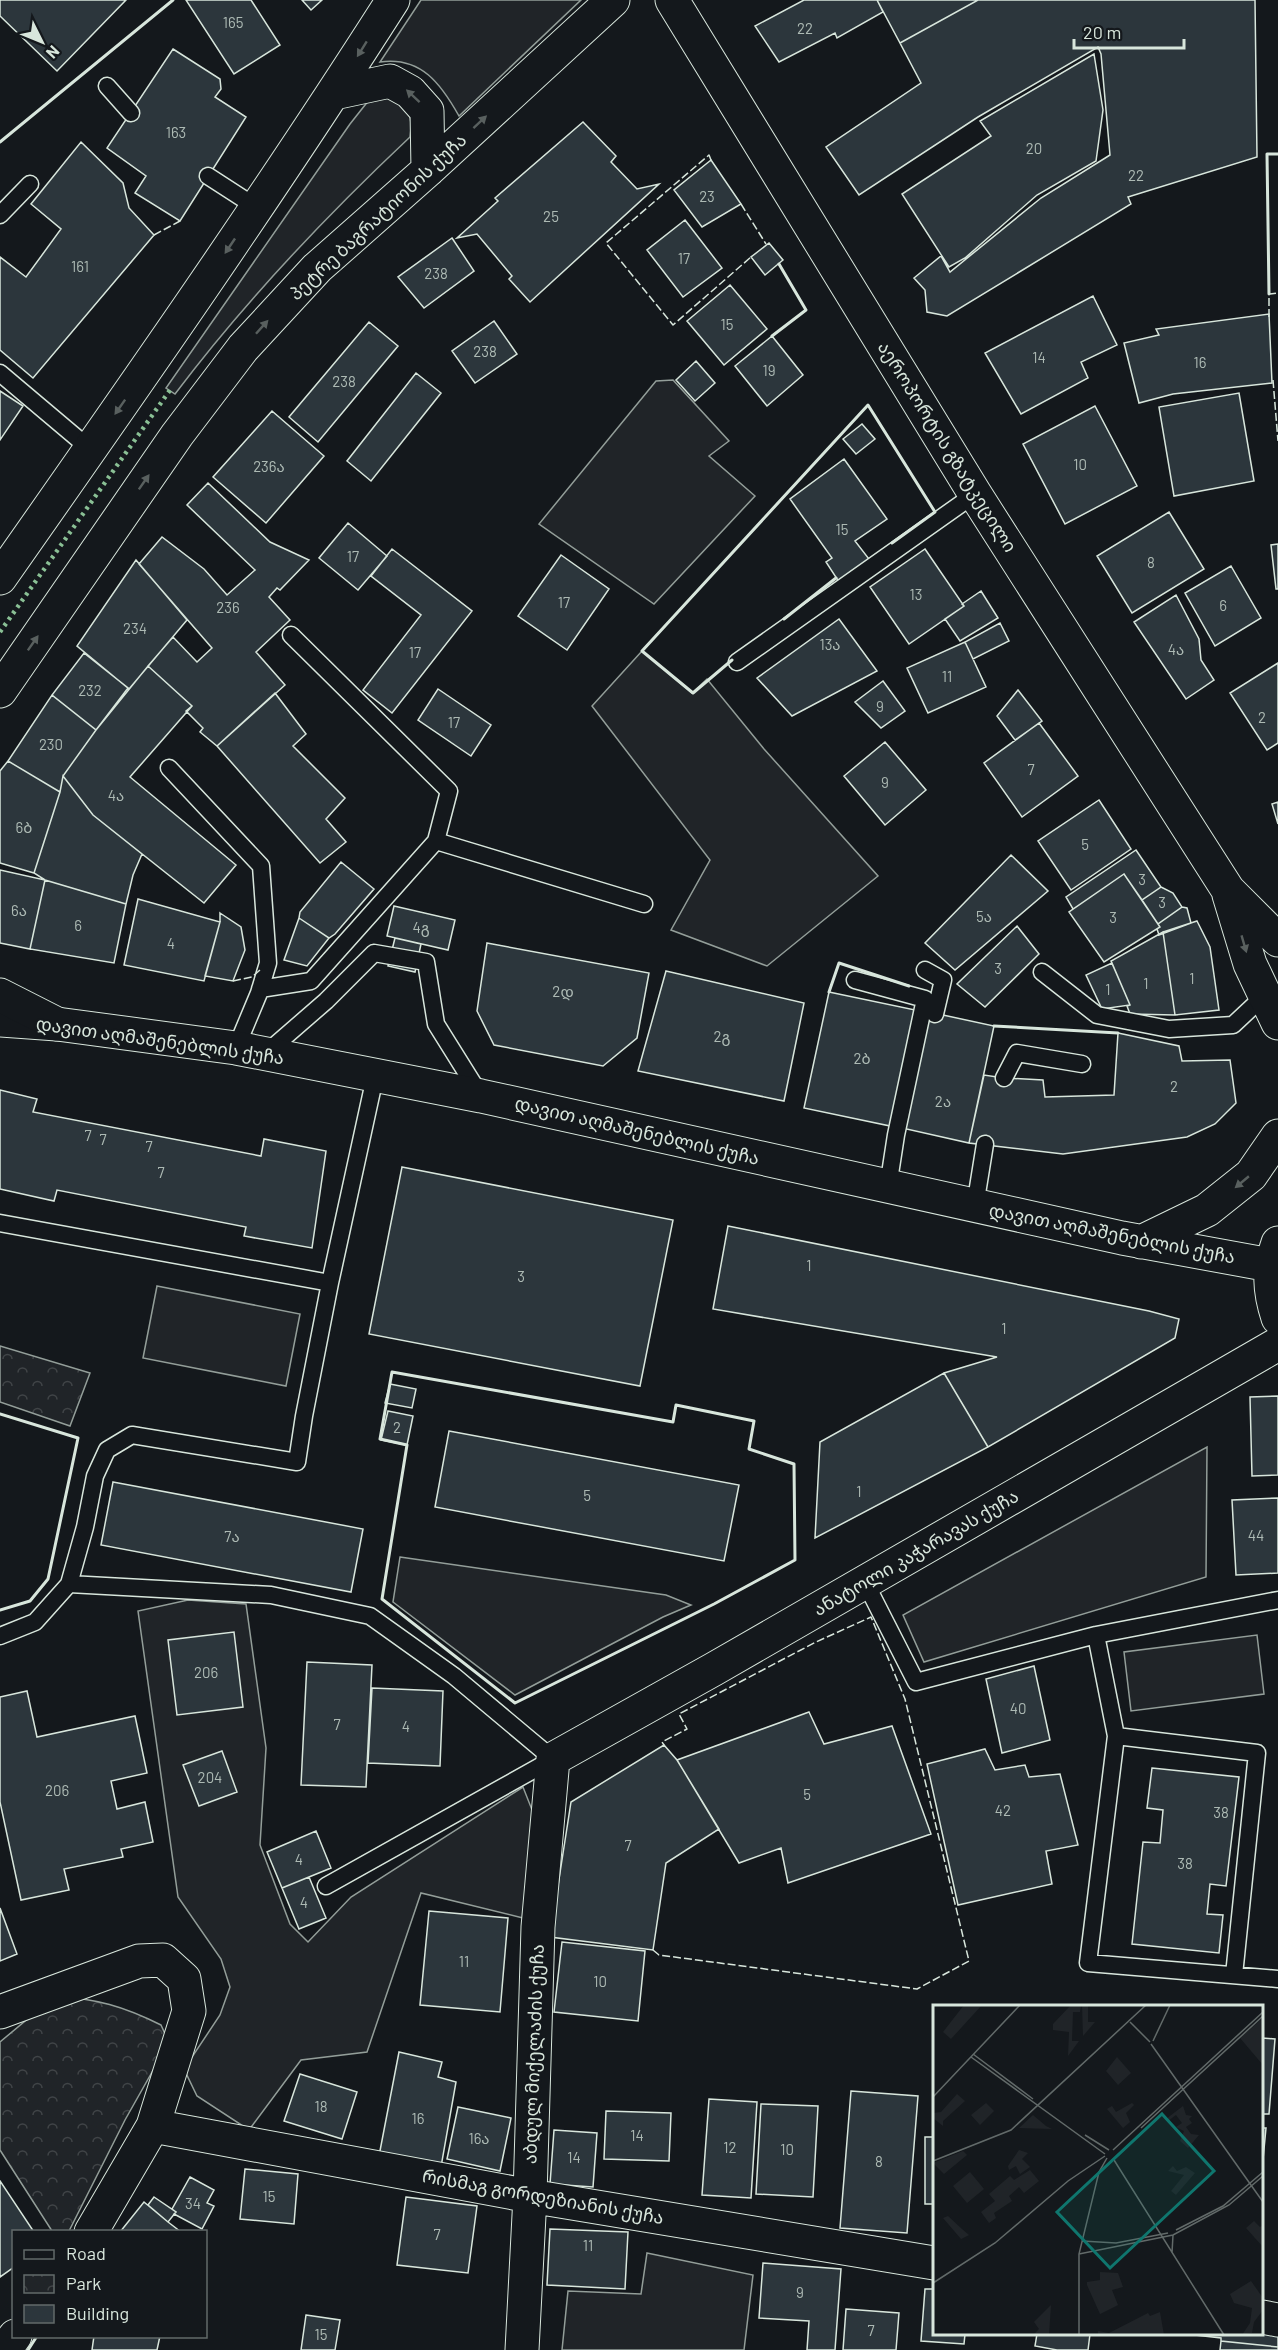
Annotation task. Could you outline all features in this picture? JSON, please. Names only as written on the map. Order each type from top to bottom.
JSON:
[{"type":"street","points":[[0,578],[334,93],[393,0]]},
{"type":"street","name":"პეტრე ბაგრატიონის ქუჩა","points":[[0,691],[177,435],[243,348],[316,268],[428,170],[613,0]]},
{"type":"street","name":"აეროპორტის გზატკეცილი","points":[[672,0],[975,494],[1228,890],[1278,940]]},
{"type":"street","points":[[334,93],[390,81],[410,92],[427,111],[428,170]]},
{"type":"street","name":"აეროპორტის გზატკეცილი","points":[[1228,890],[1250,964],[1272,1009]]},
{"type":"street","points":[[0,995],[57,1024]]},
{"type":"street","name":"დავით აღმაშენებლის ქუჩა","points":[[0,1020],[57,1024],[250,1051],[481,1096],[1141,1242],[1274,1254]]},
{"type":"street","points":[[1141,1242],[1207,1210],[1251,1175],[1278,1136]]},
{"type":"street","points":[[1274,1254],[1271,1298],[1278,1318]]},
{"type":"street","name":"ანატოლი კაჭარავას ქუჩა","points":[[553,1759],[1278,1344]]},
{"type":"street","name":"აბდულ მიქელაძის ქუჩა","points":[[522,2350],[530,2196],[538,1927],[553,1759]]},
{"type":"street","points":[[0,2012],[139,1961],[163,1960],[184,1979],[189,2011],[153,2126],[92,2230]]},
{"type":"street","name":"რისმაგ გორდეზიანის ქუჩა","points":[[153,2126],[530,2196],[933,2263]]},
{"type":"street","points":[[1263,2318],[1278,2320]]},
{"type":"street","points":[[5,2350],[14,2338]]},
{"type":"lane","points":[[107,86],[130,113]]},
{"type":"lane","points":[[208,176],[256,207]]},
{"type":"lane","points":[[0,215],[30,184]]},
{"type":"lane","points":[[0,373],[90,449]]},
{"type":"lane","points":[[737,662],[975,494]]},
{"type":"lane","points":[[260,989],[310,981],[436,841],[449,791],[291,635]]},
{"type":"lane","points":[[169,768],[261,866],[268,963],[260,989],[250,1051]]},
{"type":"lane","points":[[436,841],[644,904]]},
{"type":"lane","points":[[250,1051],[326,1001],[374,953],[426,962],[436,1024],[481,1096]]},
{"type":"lane","points":[[925,970],[943,980],[935,1014]]},
{"type":"lane","points":[[1041,972],[1097,1015],[1169,1029],[1233,1025],[1272,1009]]},
{"type":"lane","points":[[855,980],[925,999],[896,1135],[894,1188]]},
{"type":"lane","points":[[1004,1078],[1017,1053],[1082,1064]]},
{"type":"lane","points":[[0,1636],[35,1622],[69,1584],[85,1527],[95,1476],[107,1450],[132,1435],[297,1462],[330,1283],[375,1077]]},
{"type":"lane","points":[[894,1188],[905,1129]]},
{"type":"lane","points":[[975,1206],[985,1144]]},
{"type":"lane","points":[[0,1223],[330,1283]]},
{"type":"lane","points":[[865,1582],[916,1682],[1096,1635],[1278,1600]]},
{"type":"lane","points":[[69,1584],[271,1595],[370,1616],[454,1676],[553,1759],[326,1886]]},
{"type":"lane","points":[[1096,1635],[1116,1736],[1088,1964],[1278,1979]]},
{"type":"lane","points":[[1116,1736],[1257,1753],[1233,1975]]},
{"type":"green space","points":[[421,0],[581,0],[459,116],[437,83],[418,68],[407,63],[380,62]]},
{"type":"green space","points":[[386,96],[404,107],[410,116],[410,137],[287,261],[229,326],[175,394],[166,388],[350,124],[369,100]]},
{"type":"green space","points":[[673,380],[729,441],[709,456],[755,496],[654,604],[539,524],[656,381]]},
{"type":"green space","points":[[642,651],[692,693],[707,679],[764,749],[878,876],[767,966],[671,930],[710,860],[592,706]]},
{"type":"green space","points":[[157,1286],[300,1314],[286,1386],[143,1358]]},
{"type":"green space","points":[[0,1346],[90,1373],[70,1426],[0,1402]]},
{"type":"green space","points":[[1207,1447],[1206,1577],[924,1662],[903,1615]]},
{"type":"green space","points":[[400,1557],[666,1595],[691,1605],[663,1617],[515,1695],[393,1602]]},
{"type":"green space","points":[[188,1600],[246,1604],[266,1748],[260,1845],[290,1924],[308,1942],[351,1897],[523,1787],[538,1825],[527,1919],[421,1893],[367,2052],[301,2060],[249,2130],[197,2096],[184,2069],[220,2015],[230,1987],[221,1959],[178,1897],[138,1611]]},
{"type":"green space","points":[[1257,1635],[1264,1694],[1131,1711],[1124,1652]]},
{"type":"green space","points":[[55,1996],[97,2001],[122,2008],[161,2025],[166,2036],[156,2065],[125,2120],[70,2230],[51,2230],[0,2150],[0,2042]]},
{"type":"green space","points":[[647,2253],[753,2275],[744,2350],[562,2350],[568,2291],[641,2294]]},
{"type":"building","points":[[0,0],[126,0],[57,71],[0,16]]},
{"type":"building","points":[[186,0],[251,0],[280,45],[234,74]]},
{"type":"building","points":[[302,0],[322,0],[311,10]]},
{"type":"building","points":[[804,0],[877,0],[883,12],[837,38],[835,33],[779,62],[755,26]]},
{"type":"building","points":[[877,0],[978,0],[900,43]]},
{"type":"building","points":[[978,0],[1255,0],[1257,157],[1128,197],[1131,204],[947,316],[927,312],[925,290],[914,278],[941,256],[950,272],[1041,198],[1110,155],[1101,54],[1098,47],[978,117],[859,195],[826,147],[921,83],[900,43]]},
{"type":"building","points":[[173,49],[220,79],[221,89],[215,97],[246,117],[180,221],[135,193],[146,176],[107,148]]},
{"type":"building","points":[[1094,54],[1103,110],[1096,161],[1037,195],[965,258],[949,267],[902,194],[991,136],[980,121]]},
{"type":"building","points":[[583,122],[616,156],[611,162],[637,189],[659,184],[530,302],[509,279],[512,276],[477,234],[457,238],[498,201],[495,198]]},
{"type":"building","points":[[81,142],[123,183],[129,208],[154,235],[33,378],[0,350],[0,257],[26,277],[61,229],[31,204]]},
{"type":"building","points":[[711,160],[741,204],[702,227],[674,190]]},
{"type":"building","points":[[685,220],[722,268],[683,297],[647,250]]},
{"type":"building","points":[[452,238],[474,271],[424,308],[398,277]]},
{"type":"building","points":[[769,243],[783,260],[765,275],[751,257]]},
{"type":"building","points":[[730,285],[767,329],[724,365],[687,321]]},
{"type":"building","points":[[1093,296],[1117,345],[1081,362],[1088,378],[1021,414],[985,353]]},
{"type":"building","points":[[1269,314],[1272,383],[1173,394],[1139,403],[1124,343],[1159,335],[1156,329]]},
{"type":"building","points":[[494,321],[517,354],[475,383],[452,351]]},
{"type":"building","points":[[369,322],[398,346],[318,442],[289,417]]},
{"type":"building","points":[[772,336],[803,375],[767,406],[735,366]]},
{"type":"building","points":[[696,361],[715,383],[695,401],[676,380]]},
{"type":"building","points":[[416,373],[441,393],[371,481],[347,461]]},
{"type":"building","points":[[0,391],[23,406],[0,440]]},
{"type":"building","points":[[1239,393],[1254,481],[1174,496],[1159,407]]},
{"type":"building","points":[[1095,406],[1137,486],[1065,524],[1023,444]]},
{"type":"building","points":[[272,411],[324,456],[266,523],[213,477]]},
{"type":"building","points":[[862,424],[875,439],[856,454],[843,439]]},
{"type":"building","points":[[844,459],[887,519],[855,541],[869,559],[839,582],[826,562],[832,558],[790,499]]},
{"type":"building","points":[[208,483],[270,542],[309,560],[280,590],[277,588],[269,597],[290,620],[256,652],[285,685],[217,746],[200,732],[203,728],[186,711],[192,706],[148,666],[173,637],[197,662],[212,648],[139,564],[162,537],[204,569],[227,595],[255,570],[187,505]]},
{"type":"building","points":[[1169,512],[1204,569],[1132,613],[1097,556]]},
{"type":"building","points":[[348,523],[387,556],[358,590],[319,558]]},
{"type":"building","points":[[1278,544],[1278,589],[1276,589],[1271,545]]},
{"type":"building","points":[[392,549],[472,611],[392,713],[363,690],[421,615],[371,576]]},
{"type":"building","points":[[925,549],[964,606],[909,644],[870,587]]},
{"type":"building","points":[[561,555],[609,589],[567,650],[518,616]]},
{"type":"building","points":[[136,560],[187,620],[129,689],[77,646]]},
{"type":"building","points":[[1231,566],[1261,618],[1215,646],[1185,593]]},
{"type":"building","points":[[981,591],[998,618],[960,641],[945,619]]},
{"type":"building","points":[[1176,595],[1199,639],[1201,660],[1214,680],[1186,699],[1134,622]]},
{"type":"building","points":[[839,619],[877,671],[792,716],[757,678]]},
{"type":"building","points":[[1000,623],[1009,641],[973,659],[965,642]]},
{"type":"building","points":[[965,642],[986,687],[928,713],[907,668]]},
{"type":"building","points":[[84,653],[128,688],[96,730],[52,695]]},
{"type":"building","points":[[1278,663],[1278,743],[1267,750],[1230,693]]},
{"type":"building","points":[[148,666],[192,706],[130,777],[236,865],[204,903],[93,815],[63,776],[96,730]]},
{"type":"building","points":[[883,681],[905,711],[881,728],[855,702]]},
{"type":"building","points":[[438,689],[491,725],[471,756],[418,720]]},
{"type":"building","points":[[1018,690],[1042,721],[1015,740],[997,716]]},
{"type":"building","points":[[275,693],[306,734],[293,746],[345,798],[326,819],[346,842],[320,863],[217,746]]},
{"type":"building","points":[[52,695],[96,730],[63,776],[60,792],[8,761]]},
{"type":"building","points":[[1039,723],[1078,776],[1022,817],[984,763]]},
{"type":"building","points":[[885,742],[926,790],[885,825],[844,776]]},
{"type":"building","points":[[8,761],[60,792],[34,873],[0,863],[0,771]]},
{"type":"building","points":[[63,776],[93,815],[142,854],[133,875],[126,904],[45,880],[34,873]]},
{"type":"building","points":[[1099,800],[1131,849],[1071,890],[1038,841]]},
{"type":"building","points":[[1278,802],[1278,824],[1272,804]]},
{"type":"building","points":[[1136,850],[1161,887],[1142,900],[1124,874],[1073,909],[1066,897]]},
{"type":"building","points":[[1011,855],[1048,891],[955,970],[925,943]]},
{"type":"building","points":[[341,862],[374,889],[329,938],[299,918],[300,912]]},
{"type":"building","points":[[0,870],[45,880],[30,949],[0,943]]},
{"type":"building","points":[[1124,874],[1160,927],[1104,962],[1069,912]]},
{"type":"building","points":[[45,880],[126,904],[114,963],[30,949]]},
{"type":"building","points":[[1161,887],[1173,893],[1182,907],[1158,924],[1142,900]]},
{"type":"building","points":[[138,899],[220,922],[204,981],[124,965]]},
{"type":"building","points":[[394,906],[455,920],[448,950],[387,936]]},
{"type":"building","points":[[1182,907],[1187,908],[1191,923],[1159,935],[1158,924]]},
{"type":"building","points":[[220,913],[241,927],[245,950],[233,981],[205,976],[220,922]]},
{"type":"building","points":[[299,918],[329,938],[307,966],[284,960]]},
{"type":"building","points":[[1197,921],[1210,947],[1219,1010],[1175,1015],[1163,932]]},
{"type":"building","points":[[1017,926],[1039,954],[985,1007],[957,984]]},
{"type":"building","points":[[1163,932],[1175,1015],[1130,1014],[1127,1006],[1130,1005],[1111,961]]},
{"type":"building","points":[[395,938],[421,944],[415,972],[388,966]]},
{"type":"building","points":[[487,943],[649,973],[637,1038],[603,1066],[494,1045],[477,1011]]},
{"type":"building","points":[[1112,963],[1130,1005],[1102,1009],[1086,975]]},
{"type":"building","points":[[666,971],[804,1003],[784,1101],[638,1071]]},
{"type":"building","points":[[829,992],[920,1011],[895,1127],[804,1108]]},
{"type":"building","points":[[929,1012],[994,1026],[969,1143],[902,1128]]},
{"type":"building","points":[[1118,1033],[1179,1046],[1182,1061],[1230,1060],[1236,1103],[1215,1124],[1187,1137],[1063,1154],[969,1143],[984,1075],[1043,1080],[1045,1097],[1114,1095]]},
{"type":"building","points":[[0,1090],[37,1099],[33,1112],[261,1156],[264,1139],[326,1151],[312,1248],[244,1236],[246,1227],[57,1190],[54,1201],[0,1189]]},
{"type":"building","points":[[402,1167],[673,1220],[640,1386],[369,1334]]},
{"type":"building","points":[[728,1226],[1149,1311],[1179,1319],[1175,1338],[988,1447],[944,1373],[997,1357],[713,1309]]},
{"type":"building","points":[[944,1373],[988,1447],[815,1538],[820,1442]]},
{"type":"building","points":[[390,1384],[416,1389],[412,1408],[385,1403]]},
{"type":"building","points":[[1278,1396],[1278,1475],[1252,1476],[1250,1397]]},
{"type":"building","points":[[388,1411],[413,1416],[407,1445],[381,1440]]},
{"type":"building","points":[[449,1431],[739,1485],[724,1561],[435,1507]]},
{"type":"building","points":[[113,1482],[363,1529],[351,1592],[101,1545]]},
{"type":"building","points":[[1278,1498],[1278,1573],[1236,1575],[1232,1500]]},
{"type":"building","points":[[234,1632],[243,1707],[177,1715],[168,1640]]},
{"type":"building","points":[[307,1662],[372,1665],[366,1787],[301,1785]]},
{"type":"building","points":[[1034,1666],[1050,1740],[1002,1753],[986,1679]]},
{"type":"building","points":[[372,1688],[443,1691],[440,1766],[368,1763]]},
{"type":"building","points":[[27,1691],[37,1737],[135,1716],[147,1773],[111,1781],[117,1809],[145,1802],[153,1842],[121,1849],[123,1857],[64,1869],[69,1890],[21,1900],[0,1802],[0,1697]]},
{"type":"building","points":[[809,1712],[824,1744],[892,1726],[931,1834],[788,1883],[781,1848],[739,1863],[677,1760]]},
{"type":"building","points":[[664,1745],[677,1760],[719,1829],[666,1863],[653,1950],[550,1937],[571,1802]]},
{"type":"building","points":[[985,1749],[995,1770],[1025,1765],[1029,1777],[1060,1774],[1078,1845],[1046,1851],[1052,1884],[958,1905],[927,1764]]},
{"type":"building","points":[[222,1751],[237,1792],[199,1806],[183,1765]]},
{"type":"building","points":[[1152,1768],[1239,1777],[1226,1886],[1210,1884],[1207,1914],[1223,1915],[1219,1953],[1132,1944],[1143,1842],[1160,1843],[1163,1810],[1147,1808]]},
{"type":"building","points":[[316,1831],[331,1868],[282,1888],[267,1852]]},
{"type":"building","points":[[309,1877],[326,1918],[299,1929],[282,1888]]},
{"type":"building","points":[[0,1908],[17,1954],[0,1961]]},
{"type":"building","points":[[429,1911],[508,1918],[500,2012],[420,2005]]},
{"type":"building","points":[[562,1942],[645,1951],[638,2021],[554,2012]]},
{"type":"building","points":[[1263,2038],[1275,2039],[1269,2114],[1263,2114]]},
{"type":"building","points":[[399,2052],[442,2062],[438,2077],[456,2082],[441,2167],[379,2156]]},
{"type":"building","points":[[300,2074],[357,2092],[342,2139],[284,2121]]},
{"type":"building","points":[[851,2091],[918,2096],[907,2233],[840,2228]]},
{"type":"building","points":[[709,2099],[757,2102],[751,2198],[702,2195]]},
{"type":"building","points":[[761,2104],[818,2106],[813,2197],[756,2194]]},
{"type":"building","points":[[458,2107],[511,2118],[500,2171],[447,2159]]},
{"type":"building","points":[[606,2111],[671,2113],[669,2161],[604,2159]]},
{"type":"building","points":[[1263,2128],[1266,2128],[1263,2160]]},
{"type":"building","points":[[554,2130],[597,2133],[593,2187],[550,2184]]},
{"type":"building","points":[[925,2137],[933,2137],[933,2204],[925,2204]]},
{"type":"building","points":[[245,2169],[298,2174],[294,2224],[240,2219]]},
{"type":"building","points":[[190,2177],[214,2190],[207,2203],[214,2206],[202,2229],[174,2214],[176,2212],[172,2209]]},
{"type":"building","points":[[0,2181],[33,2230],[12,2230],[12,2268],[0,2277]]},
{"type":"building","points":[[154,2197],[176,2212],[168,2222],[148,2205]]},
{"type":"building","points":[[406,2197],[477,2206],[468,2273],[397,2265]]},
{"type":"building","points":[[144,2202],[178,2230],[122,2230]]},
{"type":"building","points":[[550,2229],[628,2232],[625,2289],[547,2285]]},
{"type":"building","points":[[763,2263],[841,2269],[835,2350],[807,2350],[809,2321],[759,2318]]},
{"type":"building","points":[[925,2289],[933,2289],[933,2335],[965,2335],[964,2344],[921,2341]]},
{"type":"building","points":[[846,2309],[899,2313],[896,2350],[843,2350]]},
{"type":"building","points":[[306,2315],[340,2320],[335,2350],[301,2350]]},
{"type":"building","points":[[1278,2323],[1278,2347],[1221,2341],[1221,2338],[1195,2335],[1263,2335]]},
{"type":"building","points":[[1037,2335],[1090,2335],[1088,2350],[1057,2350],[1035,2346]]},
{"type":"building","points":[[94,2338],[160,2338],[157,2350],[92,2350]]},
{"type":"building","points":[[1221,2341],[1278,2347],[1278,2350],[1220,2350]]},
{"type":"hedge","points":[[0,632],[170,390]]},
{"type":"fence","points":[[711,160],[709,155],[606,243],[673,325],[751,257]]},
{"type":"fence","points":[[741,204],[766,244]]},
{"type":"fence","points":[[154,235],[180,221]]},
{"type":"fence","points":[[1269,317],[1269,294],[1278,293]]},
{"type":"fence","points":[[1273,380],[1278,441]]},
{"type":"fence","points":[[233,981],[252,977],[260,970]]},
{"type":"fence","points":[[653,1950],[659,1955],[917,1989],[969,1961],[905,1699],[871,1617],[816,1642],[679,1714],[687,1729],[662,1742],[664,1745]]},
{"type":"wall","points":[[0,142],[173,0]]},
{"type":"wall","points":[[1269,294],[1267,154],[1278,154]]},
{"type":"wall","points":[[772,336],[806,310],[779,264]]},
{"type":"wall","points":[[732,660],[693,693],[642,651],[868,405],[935,512],[892,543]]},
{"type":"wall","points":[[784,619],[836,578]]},
{"type":"wall","points":[[829,992],[839,963],[909,986]]},
{"type":"wall","points":[[994,1026],[1118,1033]]},
{"type":"wall","points":[[392,1372],[673,1422],[676,1405],[754,1421],[749,1449],[794,1464],[795,1560],[714,1604],[515,1703],[382,1599],[407,1445],[380,1439],[392,1372]]},
{"type":"wall","points":[[0,1414],[78,1438],[48,1579],[30,1601],[0,1610]]},
{"type":"wall","points":[[28,2350],[36,2338]]}]
